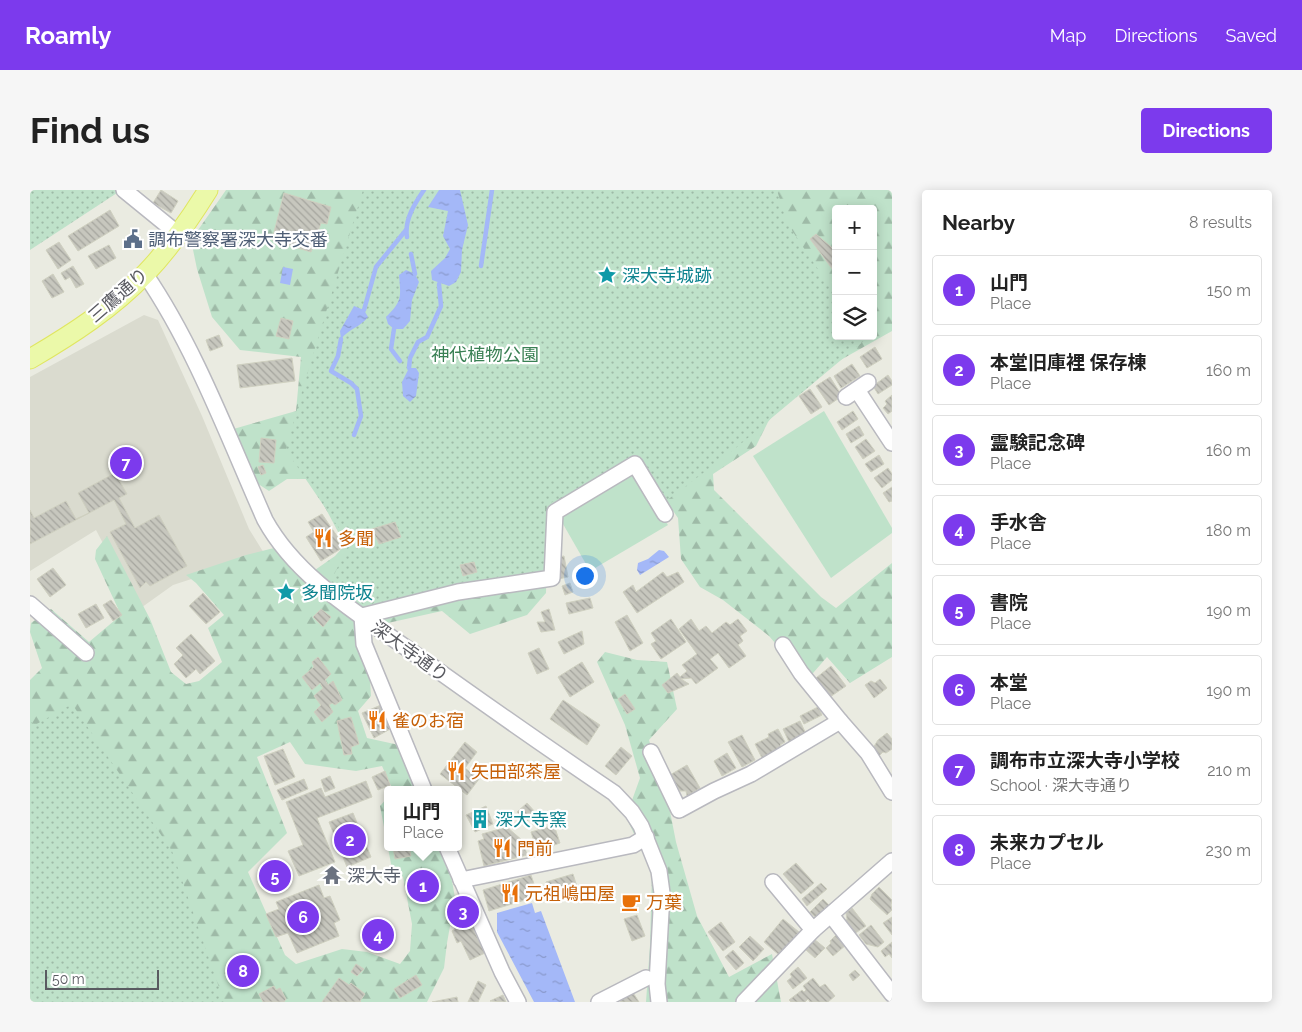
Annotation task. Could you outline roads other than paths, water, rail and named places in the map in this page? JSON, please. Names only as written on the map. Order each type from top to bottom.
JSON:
[{"type":"main road","name":"三鷹通り","points":[[30,359],[61,341],[91,320],[145,274],[178,234],[208,190]]},
{"type":"street","points":[[124,190],[178,234]]},
{"type":"street","name":"深大寺通り","points":[[145,274],[163,300],[186,343],[265,520],[275,538],[290,556],[303,570],[362,616],[465,691],[614,793],[632,812],[641,826],[659,871],[662,893],[657,984],[659,1002]]},
{"type":"street","points":[[857,390],[892,443]]},
{"type":"street","points":[[422,786],[364,644],[362,616],[458,592],[552,578],[555,512],[635,464],[665,514]]},
{"type":"street","points":[[30,604],[86,653]]},
{"type":"street","points":[[783,645],[801,673],[868,753],[892,792]]},
{"type":"street","points":[[651,752],[679,810],[751,774],[840,721]]},
{"type":"street","points":[[461,880],[632,845],[646,837]]},
{"type":"street","points":[[450,851],[502,972],[518,1002]]},
{"type":"street","points":[[744,1002],[813,930],[892,861]]},
{"type":"street","points":[[773,882],[813,930]]},
{"type":"street","points":[[831,915],[892,994]]},
{"type":"street","points":[[599,1002],[646,978]]},
{"type":"water","points":[[439,190],[460,190],[468,225],[462,250],[461,272],[456,282],[449,286],[432,280],[431,271],[445,258],[450,249],[443,236],[448,211],[428,207]]},
{"type":"water","points":[[283,267],[293,269],[290,285],[280,283]]},
{"type":"water","points":[[406,270],[415,274],[419,282],[412,300],[410,321],[403,329],[394,329],[388,324],[386,317],[398,303],[400,294],[399,275]]},
{"type":"water","points":[[354,306],[364,310],[368,317],[341,339],[340,331]]},
{"type":"water","points":[[409,368],[416,368],[419,373],[416,396],[410,402],[403,396],[402,382]]},
{"type":"water","points":[[659,550],[664,551],[669,557],[640,575],[637,570],[638,563],[648,559]]},
{"type":"water","points":[[532,903],[535,913],[541,911],[575,1002],[534,1002],[497,932],[497,913]]},
{"type":"waterway","points":[[407,237],[409,218],[424,190]]},
{"type":"waterway","points":[[481,266],[492,190]]},
{"type":"waterway","points":[[364,310],[376,267],[406,230]]},
{"type":"waterway","points":[[411,254],[415,274]]},
{"type":"waterway","points":[[409,368],[410,358],[418,342],[427,337],[441,306],[439,284]]},
{"type":"waterway","points":[[394,329],[391,349],[400,361]]},
{"type":"waterway","points":[[341,339],[338,356],[331,371],[351,383],[357,389],[361,416],[354,435]]},
{"type":"place","name":"調布警察署深大寺交番","points":[[133,239]]},
{"type":"place","name":"深大寺城跡","points":[[607,275]]},
{"type":"place","name":"調布市立深大寺小学校","points":[[126,463]]},
{"type":"place","name":"多聞","points":[[323,538]]},
{"type":"place","name":"多聞院坂","points":[[286,592]]},
{"type":"place","name":"雀のお宿","points":[[377,720]]},
{"type":"place","name":"矢田部茶屋","points":[[456,771]]},
{"type":"place","name":"深大寺窯","points":[[480,819]]},
{"type":"place","name":"本堂旧庫裡 保存棟","points":[[350,840]]},
{"type":"place","name":"門前","points":[[502,848]]},
{"type":"place","name":"深大寺","points":[[332,875]]},
{"type":"place","name":"書院","points":[[275,876]]},
{"type":"place","name":"山門","points":[[423,886]]},
{"type":"place","name":"元祖嶋田屋","points":[[510,893]]},
{"type":"place","name":"万葉","points":[[631,902]]},
{"type":"place","name":"霊験記念碑","points":[[463,912]]},
{"type":"place","name":"本堂","points":[[303,917]]},
{"type":"place","name":"手水舎","points":[[378,935]]},
{"type":"place","name":"未来カプセル","points":[[243,971]]},
{"type":"park label","name":"神代植物公園","points":[[485,354]]}]
